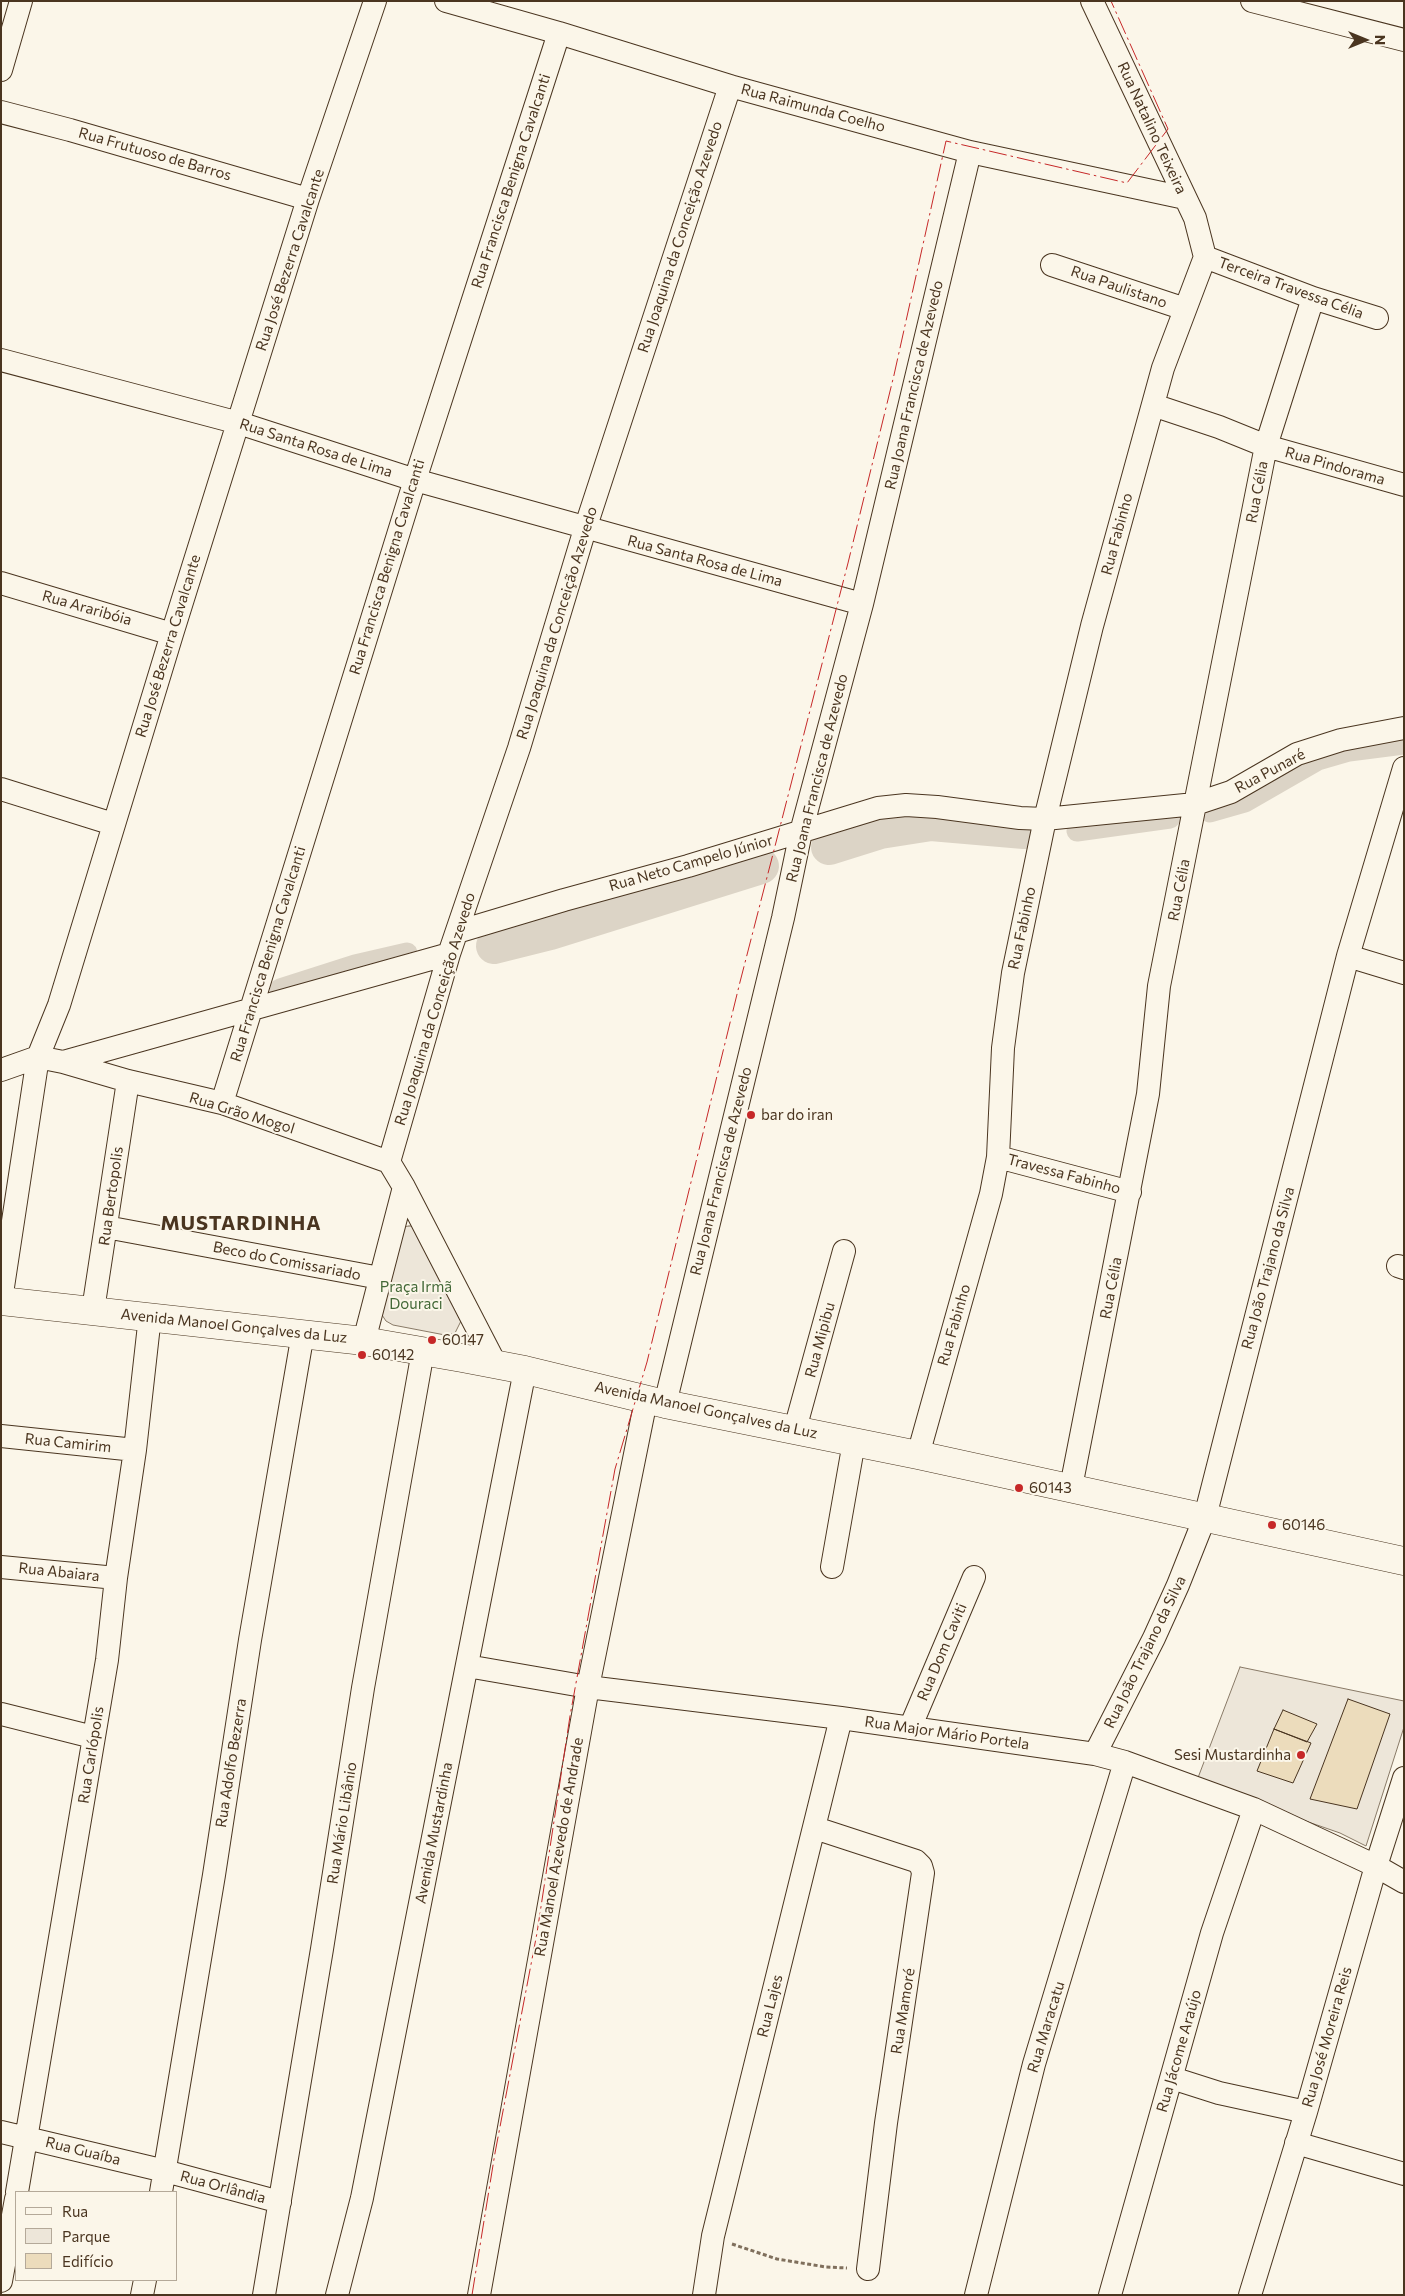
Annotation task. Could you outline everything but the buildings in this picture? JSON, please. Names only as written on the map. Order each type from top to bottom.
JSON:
[{"type":"main road","name":"Avenida Manoel Gonçalves da Luz","points":[[1,1301],[364,1340],[524,1370],[655,1402],[918,1454],[1404,1561]]},
{"type":"street","points":[[1,70],[21,1]]},
{"type":"street","name":"Rua José Bezerra Cavalcante","points":[[1,1301],[38,1057],[59,1004],[113,824],[308,199],[375,1]]},
{"type":"street","name":"Rua Raimunda Coelho","points":[[446,1],[559,33],[730,86],[970,152],[1185,198]]},
{"type":"street","name":"Rua Natalino Teixeira","points":[[1092,1],[1195,218],[1205,256]]},
{"type":"street","points":[[1252,1],[1404,40]]},
{"type":"street","name":"Rua Francisca Benigna Cavalcanti","points":[[222,1103],[414,480],[559,33]]},
{"type":"street","name":"Rua Joaquina da Conceição Azevedo","points":[[389,1162],[449,954],[519,748],[585,528],[730,86]]},
{"type":"street","name":"Rua Frutuoso de Barros","points":[[1,112],[308,199]]},
{"type":"street","name":"Rua Joana Francisca de Azevedo","points":[[655,1402],[783,918],[801,832],[862,604],[970,152]]},
{"type":"street","name":"Terceira Travessa Célia","points":[[1205,256],[1313,298],[1377,318]]},
{"type":"street","name":"Rua Fabinho","points":[[918,1454],[989,1202],[998,1156],[1003,1048],[1013,973],[1045,819],[1092,626],[1163,368],[1205,256]]},
{"type":"street","name":"Rua Paulistano","points":[[1052,264],[1185,309]]},
{"type":"street","name":"Rua Célia","points":[[1071,1487],[1148,1094],[1159,986],[1266,446],[1313,298]]},
{"type":"street","name":"Rua Santa Rosa de Lima","points":[[1,360],[239,422],[414,480],[862,604]]},
{"type":"street","points":[[1153,405],[1219,427],[1266,446]]},
{"type":"street","name":"Rua Pindorama","points":[[1266,446],[1404,485]]},
{"type":"street","name":"Rua Araribóia","points":[[1,583],[172,634]]},
{"type":"street","name":"Rua Punaré","points":[[1196,804],[1231,792],[1298,754],[1341,740],[1404,728]]},
{"type":"street","name":"Rua João Trajano da Silva","points":[[1096,1754],[1154,1638],[1178,1585],[1205,1516],[1348,956],[1403,775]]},
{"type":"street","points":[[1,789],[113,824]]},
{"type":"street","name":"Rua Neto Campelo Júnior","points":[[457,932],[878,808],[906,804],[1045,819],[1196,804]]},
{"type":"street","points":[[1,1070],[38,1057],[63,1062],[449,954]]},
{"type":"street","points":[[1348,956],[1404,973]]},
{"type":"street","name":"Rua Grão Mogol","points":[[63,1062],[128,1081],[222,1103],[389,1162]]},
{"type":"street","name":"Rua Bertopolis","points":[[94,1310],[128,1081]]},
{"type":"street","name":"Travessa Fabinho","points":[[998,1156],[1130,1192]]},
{"type":"street","points":[[389,1162],[404,1187],[496,1365]]},
{"type":"street","points":[[364,1340],[404,1187]]},
{"type":"street","name":"Beco do Comissariado","points":[[106,1227],[380,1278]]},
{"type":"street","name":"Rua Mipibu","points":[[796,1429],[844,1251]]},
{"type":"street","name":"Rua Carlópolis","points":[[18,2191],[107,1660],[116,1578],[135,1450],[150,1316]]},
{"type":"street","name":"Rua Adolfo Bezerra","points":[[163,2182],[214,1875],[250,1640],[303,1333]]},
{"type":"street","name":"Rua Mário Libânio","points":[[264,2295],[363,1688],[423,1351]]},
{"type":"street","name":"Avenida Mustardinha","points":[[338,2295],[362,2198],[524,1370]]},
{"type":"street","name":"Rua Manoel Azevedo de Andrade","points":[[479,2295],[588,1686],[655,1402]]},
{"type":"street","name":"Rua Camirim","points":[[1,1436],[135,1450]]},
{"type":"street","points":[[832,1567],[854,1442]]},
{"type":"street","name":"Rua Abaiara","points":[[1,1566],[116,1578]]},
{"type":"street","name":"Rua Dom Caviti","points":[[910,1728],[974,1577]]},
{"type":"street","name":"Rua Major Mário Portela","points":[[467,1666],[588,1686],[841,1718],[1096,1754],[1125,1762],[1254,1809],[1376,1866],[1404,1882]]},
{"type":"street","points":[[1,1714],[94,1737]]},
{"type":"street","name":"Rua Lajes","points":[[704,2295],[713,2236],[841,1718]]},
{"type":"street","name":"Rua Maracatu","points":[[976,2295],[1034,2064],[1125,1762]]},
{"type":"street","name":"Rua José Moreira Reis","points":[[1250,2295],[1306,2112],[1376,1866],[1404,1778]]},
{"type":"street","name":"Rua Jácome Araújo","points":[[1110,2295],[1212,1933],[1254,1809]]},
{"type":"street","name":"Rua Mamoré","points":[[815,1828],[916,1861],[920,1866],[923,1879],[886,2123],[868,2270]]},
{"type":"street","points":[[1172,2078],[1234,2097],[1306,2112]]},
{"type":"street","name":"Rua Guaíba","points":[[1,2132],[28,2138],[163,2182]]},
{"type":"street","points":[[1296,2143],[1404,2174]]},
{"type":"street","name":"Rua Orlândia","points":[[163,2182],[280,2202]]},
{"type":"street","points":[[1,2281],[4,2249],[15,2203]]},
{"type":"street","points":[[142,2295],[145,2281]]},
{"type":"path","points":[[713,2236],[777,2259],[826,2267],[868,2270]]},
{"type":"green space","name":"Praça Irmã Douraci","points":[[413,1226],[461,1321],[455,1333],[445,1335],[393,1325],[386,1321],[382,1315],[402,1227]]},
{"type":"green space","name":"Sesi Mustardinha","points":[[1240,1667],[1404,1701],[1404,1727],[1366,1846],[1340,1833],[1196,1783]]},
{"type":"waterway","points":[[1210,812],[1245,802],[1318,760],[1349,751],[1404,744]]},
{"type":"waterway","points":[[1077,831],[1170,818]]},
{"type":"waterway","points":[[829,847],[880,831],[931,823],[1024,831]]},
{"type":"waterway","points":[[494,946],[550,932],[761,866]]},
{"type":"waterway","points":[[280,989],[355,965],[407,953]]},
{"type":"power","points":[[472,2295],[495,2153],[537,1933],[570,1716],[615,1469],[647,1362],[740,982],[848,563],[894,375],[946,141],[1127,183],[1168,129],[1111,1]]},
{"type":"place","name":"bar do iran","points":[[751,1115]]},
{"type":"place","name":"60147","points":[[432,1340]]},
{"type":"place","name":"60142","points":[[362,1355]]},
{"type":"place","name":"60143","points":[[1019,1488]]},
{"type":"place","name":"60146","points":[[1272,1525]]},
{"type":"place","name":"Sesi Mustardinha","points":[[1301,1755]]},
{"type":"district","name":"MUSTARDINHA","points":[[241,1223]]}]
